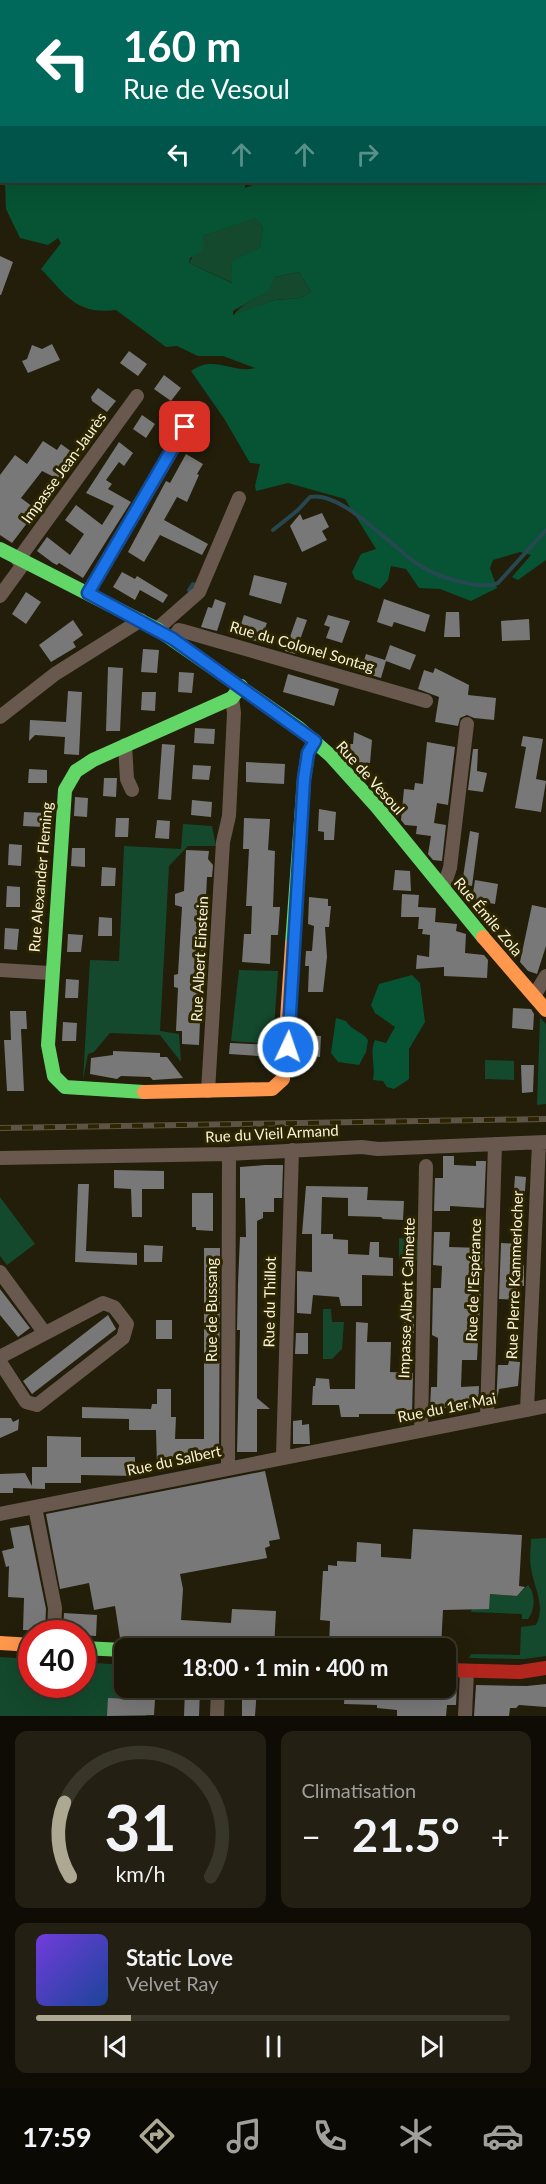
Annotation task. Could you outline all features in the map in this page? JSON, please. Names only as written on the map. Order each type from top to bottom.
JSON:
[{"type":"street","name":"Impasse Jean-Jaurès","points":[[0,596],[21,561],[137,396]]},
{"type":"street","points":[[88,593],[196,408]]},
{"type":"street","points":[[158,629],[199,592],[239,498]]},
{"type":"street","name":"Rue de Vesoul","points":[[0,549],[158,629],[236,692],[315,741],[377,807],[429,873]]},
{"type":"street","points":[[0,717],[55,674],[141,620]]},
{"type":"street","name":"Rue du Colonel Sontag","points":[[173,639],[178,630],[183,631],[426,701]]},
{"type":"street","name":"Rue Alexander Fleming","points":[[208,1091],[76,1089],[65,1087],[54,1076],[48,1045],[62,812],[65,790],[76,771],[93,760],[236,692]]},
{"type":"street","name":"Rue Albert Einstein","points":[[208,1091],[223,842],[229,816],[236,692]]},
{"type":"street","points":[[443,888],[450,868],[467,724]]},
{"type":"street","points":[[208,1091],[272,1089],[284,1079],[306,762],[315,741]]},
{"type":"street","points":[[125,746],[127,779],[132,790]]},
{"type":"street","name":"Rue Émile Zola","points":[[429,873],[546,1010]]},
{"type":"street","points":[[0,970],[51,973]]},
{"type":"street","points":[[534,996],[546,976]]},
{"type":"street","name":"Rue du Vieil Armand","points":[[0,1158],[229,1154],[542,1142]]},
{"type":"street","name":"Rue PIerre Kammerlocher","points":[[527,1410],[542,1142]]},
{"type":"street","name":"Rue de l'Espérance","points":[[487,1417],[495,1144]]},
{"type":"street","name":"Rue du Thillot","points":[[283,1456],[292,1150]]},
{"type":"street","name":"Rue de Bussang","points":[[228,1467],[229,1154]]},
{"type":"street","name":"Impasse Albert Calmette","points":[[421,1430],[426,1166]]},
{"type":"street","points":[[0,1272],[44,1332]]},
{"type":"street","points":[[103,1303],[114,1307],[127,1324],[123,1338],[37,1405],[26,1402],[0,1360],[44,1332],[103,1303]]},
{"type":"street","name":"Rue du 1er Mai","points":[[356,1443],[546,1406]]},
{"type":"street","name":"Rue du Salbert","points":[[0,1514],[356,1443]]},
{"type":"street","points":[[35,1506],[55,1608],[55,1620]]},
{"type":"street","points":[[0,1643],[18,1644]]},
{"type":"street","points":[[96,1649],[114,1650]]},
{"type":"street","points":[[456,1670],[520,1672],[546,1668]]},
{"type":"street","points":[[465,1716],[467,1671]]},
{"type":"street","points":[[217,1716],[218,1698]]},
{"type":"green space","points":[[5,183],[245,183],[245,188],[258,183],[546,183],[546,560],[518,580],[512,577],[531,555],[520,552],[493,560],[490,568],[497,588],[471,601],[440,589],[419,588],[406,569],[391,566],[388,580],[380,589],[355,579],[352,572],[361,554],[376,549],[345,499],[288,483],[256,491],[260,464],[250,463],[225,420],[191,371],[208,364],[239,369],[255,368],[223,356],[198,356],[177,346],[166,347],[116,310],[91,309],[73,301],[41,269],[61,243],[58,238],[48,245],[20,238],[6,209]],"holes":[[[255,218],[263,227],[260,247],[231,262],[232,283],[189,263],[190,258],[203,250],[203,236]],[[299,272],[311,292],[301,298],[275,300],[233,315],[233,311],[268,291],[275,277]]]},
{"type":"green space","points":[[255,217],[263,227],[260,247],[231,263],[233,283],[189,263],[203,236]]},
{"type":"green space","points":[[299,272],[311,292],[301,298],[275,300],[233,316],[244,305],[265,291],[275,277]]},
{"type":"green space","points":[[183,824],[212,826],[216,846],[188,846],[169,866],[160,1031],[179,1034],[181,1062],[160,1035],[110,1033],[94,1052],[88,1054],[83,1080],[90,960],[119,961],[124,846],[181,849]]},
{"type":"green space","points":[[239,970],[278,971],[273,1044],[231,1041]]},
{"type":"green space","points":[[412,975],[420,983],[425,1022],[409,1049],[409,1079],[394,1089],[387,1087],[383,1081],[373,1080],[375,1040],[386,1043],[395,1027],[375,1013],[371,1005],[379,984]]},
{"type":"green space","points":[[336,1018],[346,1021],[368,1040],[366,1052],[359,1065],[338,1062],[331,1053]]},
{"type":"green space","points":[[540,1018],[546,1024],[546,1104],[537,1105]]},
{"type":"green space","points":[[485,1060],[514,1061],[514,1080],[485,1079]]},
{"type":"green space","points":[[0,1197],[35,1244],[7,1265],[0,1256]]},
{"type":"green space","points":[[399,1238],[418,1239],[417,1260],[399,1259]]},
{"type":"green space","points":[[323,1309],[331,1309],[332,1322],[344,1322],[342,1349],[332,1359],[323,1359]]},
{"type":"green space","points":[[546,1538],[546,1656],[524,1659],[469,1658],[471,1654],[520,1655],[521,1627],[536,1625],[540,1611],[530,1565],[531,1539]]},
{"type":"green space","points":[[528,1585],[534,1602],[528,1619],[522,1619],[522,1614],[471,1612],[472,1608],[490,1594],[517,1596]]},
{"type":"green space","points":[[0,1657],[18,1658],[18,1698],[96,1698],[96,1663],[114,1664],[114,1698],[147,1698],[146,1716],[0,1716]]},
{"type":"building","points":[[0,256],[13,262],[1,295],[0,295]]},
{"type":"building","points":[[52,344],[60,360],[28,373],[22,361],[27,359],[32,345],[42,349]]},
{"type":"building","points":[[129,351],[147,364],[138,376],[120,363]]},
{"type":"building","points":[[164,375],[181,388],[171,401],[154,389]]},
{"type":"building","points":[[98,388],[116,401],[107,412],[92,401],[91,397]]},
{"type":"building","points":[[142,415],[155,424],[146,438],[133,429]]},
{"type":"building","points":[[194,432],[207,437],[199,451],[187,443]]},
{"type":"building","points":[[43,441],[57,450],[61,444],[76,455],[58,479],[42,471],[21,498],[37,510],[12,543],[0,535],[0,475],[15,455],[27,464]]},
{"type":"building","points":[[119,442],[133,453],[124,466],[119,462],[106,480],[112,484],[108,489],[131,502],[83,578],[59,563],[57,565],[53,563],[37,551],[47,537],[70,555],[84,534],[65,520],[76,505],[102,525],[114,506],[86,493]]},
{"type":"building","points":[[186,454],[203,464],[187,502],[177,497],[164,520],[208,544],[202,555],[160,535],[144,562],[128,552],[166,481],[170,483]]},
{"type":"building","points":[[322,513],[329,527],[322,531],[327,540],[302,552],[290,526],[300,514],[303,520]]},
{"type":"building","points":[[122,572],[135,579],[137,576],[168,595],[163,603],[140,590],[135,600],[113,587]]},
{"type":"building","points":[[254,575],[287,583],[281,604],[249,595]]},
{"type":"building","points":[[26,592],[41,602],[26,624],[12,614]]},
{"type":"building","points":[[215,599],[226,603],[217,631],[201,627],[208,607],[212,608]]},
{"type":"building","points":[[384,599],[430,615],[425,632],[394,622],[392,627],[377,622]]},
{"type":"building","points":[[446,612],[459,612],[460,637],[444,637]]},
{"type":"building","points":[[244,615],[267,623],[260,642],[237,636]]},
{"type":"building","points":[[328,615],[350,621],[342,643],[326,638],[330,627],[324,625]]},
{"type":"building","points":[[297,617],[307,620],[295,654],[285,651]]},
{"type":"building","points":[[529,619],[530,640],[502,641],[501,621]]},
{"type":"building","points":[[73,620],[83,635],[73,642],[76,647],[51,662],[39,645]]},
{"type":"building","points":[[390,645],[416,655],[410,670],[386,661],[381,678],[354,670],[358,659],[364,660],[366,654],[385,660]]},
{"type":"building","points":[[143,649],[159,650],[157,673],[141,672]]},
{"type":"building","points":[[108,667],[123,668],[120,731],[106,731]]},
{"type":"building","points":[[435,668],[469,685],[468,695],[496,698],[494,720],[467,715],[460,718],[458,726],[435,722],[439,697],[418,689],[424,670],[433,673]]},
{"type":"building","points":[[179,672],[194,673],[192,693],[178,692]]},
{"type":"building","points":[[288,674],[339,689],[334,706],[283,692]]},
{"type":"building","points":[[68,691],[82,692],[79,755],[64,754],[65,737],[35,735],[29,741],[30,720],[66,722]]},
{"type":"building","points":[[142,692],[156,692],[155,711],[141,710]]},
{"type":"building","points":[[195,728],[215,729],[214,744],[194,743]]},
{"type":"building","points":[[354,732],[372,740],[370,763],[351,762],[348,758],[349,744],[353,744]]},
{"type":"building","points":[[523,736],[543,739],[536,779],[546,781],[541,812],[515,808],[526,747],[521,746]]},
{"type":"building","points":[[427,742],[455,747],[448,805],[437,803],[434,823],[446,825],[442,861],[433,860],[428,854],[431,836],[416,834],[417,826],[405,825],[401,820],[404,789],[414,790],[415,783],[423,784]]},
{"type":"building","points":[[162,744],[175,745],[171,800],[158,799]]},
{"type":"building","points":[[473,749],[478,749],[477,771],[487,773],[483,792],[468,790]]},
{"type":"building","points":[[246,762],[285,764],[284,784],[246,782]]},
{"type":"building","points":[[193,765],[211,766],[209,780],[192,779]]},
{"type":"building","points":[[29,769],[47,770],[47,783],[28,783]]},
{"type":"building","points":[[104,778],[117,778],[116,797],[103,796]]},
{"type":"building","points":[[75,797],[88,798],[87,817],[74,816]]},
{"type":"building","points":[[192,800],[212,802],[211,817],[191,815]]},
{"type":"building","points":[[319,809],[336,812],[334,840],[324,840],[324,832],[318,831]]},
{"type":"building","points":[[24,812],[45,813],[44,827],[23,826]]},
{"type":"building","points":[[116,818],[129,818],[128,837],[115,837]]},
{"type":"building","points":[[244,818],[270,819],[268,850],[275,851],[273,907],[280,907],[278,935],[271,935],[270,964],[242,962],[244,934],[251,934],[252,906],[246,906],[249,849],[243,849]]},
{"type":"building","points":[[157,820],[170,821],[169,839],[155,838]]},
{"type":"building","points":[[470,831],[479,833],[472,886],[462,884]]},
{"type":"building","points":[[9,844],[22,845],[21,866],[8,865]]},
{"type":"building","points":[[72,848],[85,848],[85,867],[71,866]]},
{"type":"building","points":[[186,850],[209,851],[208,859],[213,865],[212,877],[207,877],[206,897],[210,900],[210,910],[206,914],[205,931],[208,936],[208,946],[204,950],[203,967],[206,971],[206,982],[202,987],[201,1003],[204,1006],[203,1018],[200,1022],[199,1045],[182,1044],[182,1031],[176,1031],[178,988],[174,987],[174,975],[178,974],[182,907],[175,905],[175,894],[184,891]]},
{"type":"building","points":[[102,867],[116,868],[115,886],[101,886]]},
{"type":"building","points":[[395,870],[410,871],[411,891],[393,890]]},
{"type":"building","points":[[475,880],[498,884],[495,904],[472,900]]},
{"type":"building","points":[[7,886],[20,887],[20,907],[6,907]]},
{"type":"building","points":[[402,894],[419,895],[418,907],[436,908],[435,922],[457,924],[456,931],[466,934],[465,953],[484,955],[488,960],[487,978],[444,976],[444,967],[416,969],[417,955],[429,957],[430,935],[422,934],[423,929],[418,929],[419,917],[401,917]]},
{"type":"building","points":[[309,897],[328,899],[328,906],[331,906],[329,927],[325,927],[327,957],[323,992],[308,992],[309,966],[305,966],[306,951],[312,951],[314,926],[308,924]]},
{"type":"building","points":[[532,905],[546,908],[546,946],[537,974],[528,971],[520,962]]},
{"type":"building","points":[[99,917],[112,918],[112,936],[98,936]]},
{"type":"building","points":[[5,928],[19,929],[17,950],[4,949]]},
{"type":"building","points":[[68,934],[83,935],[81,952],[67,952]]},
{"type":"building","points":[[66,979],[79,980],[78,998],[65,998]]},
{"type":"building","points":[[513,1008],[531,1009],[534,1014],[533,1030],[512,1028]]},
{"type":"building","points":[[10,1011],[26,1011],[27,1029],[21,1029],[24,1091],[7,1091],[4,1040],[11,1040]]},
{"type":"building","points":[[63,1022],[77,1023],[76,1041],[62,1041]]},
{"type":"building","points":[[303,1035],[321,1036],[320,1057],[302,1055],[302,1052],[298,1052]]},
{"type":"building","points":[[230,1043],[274,1045],[273,1057],[229,1054]]},
{"type":"building","points":[[113,1051],[160,1053],[160,1057],[167,1057],[183,1078],[153,1080],[150,1077],[121,1076],[117,1079],[90,1074],[91,1058],[113,1055]]},
{"type":"building","points":[[521,1065],[534,1065],[533,1092],[522,1093]]},
{"type":"building","points":[[443,1156],[454,1156],[454,1165],[476,1166],[476,1161],[486,1161],[484,1208],[450,1206],[450,1211],[434,1211],[435,1178],[443,1178]]},
{"type":"building","points":[[283,1165],[282,1198],[274,1198],[274,1212],[263,1212],[263,1218],[257,1221],[257,1398],[270,1409],[257,1409],[257,1452],[237,1452],[240,1330],[237,1330],[238,1284],[240,1237],[246,1237],[245,1198],[240,1198],[240,1167]]},
{"type":"building","points":[[114,1170],[164,1171],[164,1189],[142,1189],[142,1217],[132,1217],[131,1189],[114,1188]]},
{"type":"building","points":[[515,1176],[526,1177],[524,1204],[513,1204]]},
{"type":"building","points":[[78,1184],[89,1184],[86,1251],[137,1253],[137,1265],[75,1262]]},
{"type":"building","points":[[306,1186],[368,1187],[367,1200],[404,1201],[403,1220],[348,1216],[348,1198],[322,1197],[321,1234],[333,1234],[333,1239],[348,1240],[348,1254],[369,1255],[370,1242],[379,1242],[379,1257],[393,1258],[393,1276],[362,1275],[362,1306],[341,1306],[339,1297],[313,1295],[311,1314],[297,1313],[297,1271],[312,1272],[312,1234],[302,1234]]},
{"type":"building","points":[[192,1193],[213,1193],[213,1231],[196,1230],[196,1227],[192,1227]]},
{"type":"building","points":[[434,1232],[450,1232],[449,1247],[483,1248],[477,1360],[462,1360],[461,1387],[479,1386],[478,1405],[471,1405],[471,1408],[430,1408],[431,1387],[437,1387],[438,1338],[432,1335],[433,1288],[441,1288],[442,1266],[433,1265]]},
{"type":"building","points":[[501,1243],[521,1244],[520,1259],[524,1266],[524,1286],[517,1286],[517,1300],[499,1299]]},
{"type":"building","points":[[144,1245],[163,1246],[162,1262],[144,1262]]},
{"type":"building","points":[[204,1248],[220,1248],[219,1456],[172,1458],[172,1466],[157,1466],[156,1430],[129,1430],[129,1419],[82,1418],[82,1407],[151,1409],[152,1404],[157,1404],[157,1389],[171,1389],[171,1417],[176,1417],[175,1439],[204,1439]]},
{"type":"building","points":[[0,1289],[30,1328],[18,1337],[0,1315]]},
{"type":"building","points":[[405,1304],[414,1305],[414,1333],[404,1333]]},
{"type":"building","points":[[108,1315],[116,1329],[32,1394],[23,1381]]},
{"type":"building","points":[[156,1320],[172,1320],[172,1339],[156,1339]]},
{"type":"building","points":[[356,1322],[368,1323],[367,1342],[391,1342],[390,1372],[413,1373],[412,1414],[359,1414],[359,1417],[341,1417],[339,1405],[312,1405],[316,1378],[329,1379],[330,1389],[355,1389]]},
{"type":"building","points":[[296,1333],[308,1333],[308,1354],[295,1354]]},
{"type":"building","points":[[509,1361],[520,1362],[518,1386],[499,1389],[496,1406],[498,1365],[508,1365]]},
{"type":"building","points":[[0,1418],[11,1418],[13,1422],[19,1419],[18,1430],[0,1438]]},
{"type":"building","points":[[302,1420],[302,1425],[309,1424],[310,1444],[293,1444],[293,1421]]},
{"type":"building","points":[[47,1436],[81,1437],[81,1457],[135,1457],[135,1476],[81,1475],[81,1483],[45,1483],[45,1489],[13,1488],[13,1493],[0,1493],[0,1474],[25,1473],[32,1486],[32,1467],[47,1467]]},
{"type":"building","points":[[265,1471],[280,1539],[269,1541],[270,1546],[265,1548],[267,1558],[180,1574],[183,1589],[181,1620],[231,1623],[232,1609],[276,1611],[275,1638],[120,1638],[115,1606],[94,1610],[89,1583],[60,1589],[46,1514]]},
{"type":"building","points":[[29,1525],[46,1609],[46,1620],[23,1620],[24,1598],[8,1597],[9,1566],[6,1567],[2,1551],[14,1548],[10,1528]]},
{"type":"building","points":[[413,1529],[522,1535],[519,1586],[525,1587],[517,1596],[490,1594],[489,1609],[443,1610],[442,1638],[329,1638],[330,1621],[320,1620],[323,1571],[328,1571],[328,1565],[337,1566],[337,1561],[356,1562],[357,1542],[381,1544],[381,1557],[411,1559]]},
{"type":"building","points":[[64,1613],[97,1615],[96,1636],[96,1620],[64,1620]]},
{"type":"building","points":[[546,1684],[546,1707],[519,1705],[516,1708],[510,1708],[509,1716],[474,1716],[476,1685]]},
{"type":"building","points":[[457,1685],[456,1705],[447,1705],[446,1716],[397,1716],[397,1710],[377,1708],[377,1705],[344,1704],[344,1698],[456,1698]]},
{"type":"building","points":[[108,1698],[155,1699],[154,1715],[107,1716]]},
{"type":"building","points":[[185,1698],[200,1698],[199,1716],[184,1716]]},
{"type":"building","points":[[256,1698],[255,1716],[242,1716],[242,1699],[231,1699]]},
{"type":"waterway","points":[[273,530],[310,497],[323,497],[351,511],[425,569],[450,579],[485,585],[498,583],[546,530]]},
{"type":"waterway","points":[[189,590],[193,584]]},
{"type":"railway","points":[[0,1128],[546,1119]]},
{"type":"traffic: fast","points":[[0,549],[157,629],[299,728],[331,756],[377,807],[483,937]]},
{"type":"traffic: fast","points":[[144,1092],[65,1087],[54,1076],[48,1045],[65,790],[76,771],[93,760],[232,698],[241,686]]},
{"type":"traffic: fast","points":[[292,944],[304,779],[308,753],[315,741]]},
{"type":"traffic: fast","points":[[96,1649],[114,1650]]},
{"type":"traffic: slow","points":[[483,937],[546,1010]]},
{"type":"traffic: slow","points":[[144,1092],[272,1089],[283,1079],[292,944]]},
{"type":"traffic: slow","points":[[0,1643],[18,1644]]},
{"type":"traffic: jam","points":[[456,1670],[520,1672],[546,1668]]},
{"type":"route","points":[[185,427],[88,593],[173,639],[315,741],[308,753],[304,779],[288,1047]]}]
